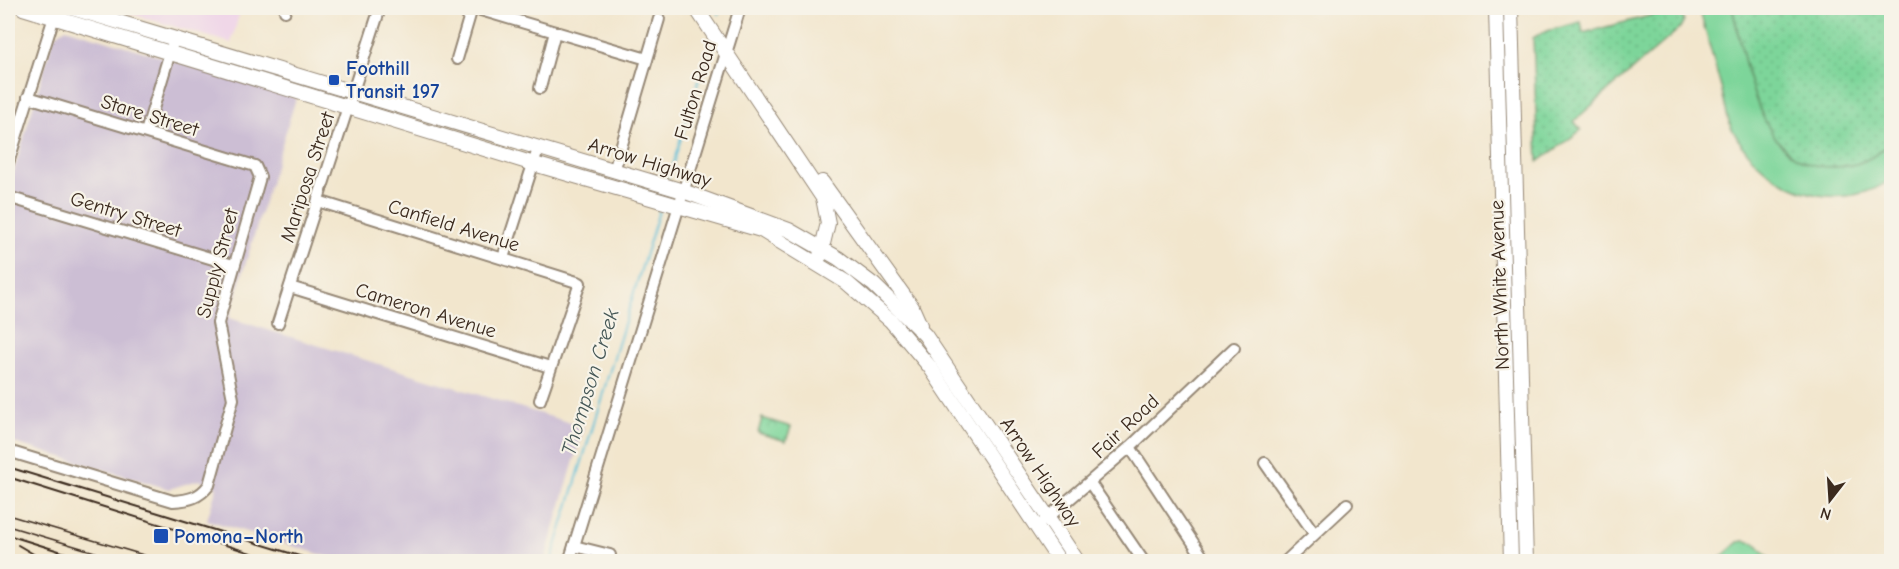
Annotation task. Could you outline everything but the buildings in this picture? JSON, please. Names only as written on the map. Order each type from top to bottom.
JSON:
[{"type":"main road","name":"Arrow Highway","points":[[23,8],[172,45],[351,99],[683,191],[763,219],[822,248],[874,285],[925,335],[1042,522]]},
{"type":"main road","name":"Arrow Highway","points":[[72,8],[172,45]]},
{"type":"main road","points":[[696,8],[823,198],[828,223],[818,262]]},
{"type":"main road","name":"North White Avenue","points":[[1496,8],[1511,561]]},
{"type":"main road","name":"North White Avenue","points":[[1511,8],[1526,561]]},
{"type":"main road","name":"Arrow Highway","points":[[351,99],[534,164],[761,230],[818,262],[874,304],[913,345],[1042,522],[1078,561]]},
{"type":"main road","points":[[795,153],[805,156],[912,307],[925,335]]},
{"type":"main road","points":[[1042,522],[1060,561]]},
{"type":"street","name":"Mariposa Street","points":[[278,323],[380,8]]},
{"type":"street","points":[[457,59],[473,8],[647,59]]},
{"type":"street","name":"Fulton Road","points":[[569,561],[740,8]]},
{"type":"street","points":[[8,163],[54,17]]},
{"type":"street","points":[[614,171],[658,19]]},
{"type":"street","points":[[540,88],[555,32]]},
{"type":"street","points":[[146,132],[172,45]]},
{"type":"street","name":"Stare Street","points":[[28,97],[255,166],[259,170]]},
{"type":"street","points":[[503,258],[538,149]]},
{"type":"street","name":"Supply Street","points":[[8,451],[172,501],[195,498],[209,485],[232,407],[231,385],[218,331],[233,265],[260,177],[259,170]]},
{"type":"street","name":"Gentry Street","points":[[8,197],[233,265]]},
{"type":"street","name":"Canfield Avenue","points":[[318,201],[580,283],[550,367]]},
{"type":"street","name":"Cameron Avenue","points":[[291,287],[550,367]]},
{"type":"street","points":[[913,345],[925,335]]},
{"type":"street","name":"Fair Road","points":[[1042,522],[1130,447],[1234,348]]},
{"type":"street","points":[[540,400],[550,367]]},
{"type":"street","points":[[1130,447],[1206,561]]},
{"type":"street","points":[[1265,464],[1314,533]]},
{"type":"street","points":[[1090,483],[1144,561]]},
{"type":"street","points":[[1285,561],[1347,504]]},
{"type":"street","points":[[574,546],[610,555]]},
{"type":"shaded area","points":[[111,8],[241,8],[231,43]]},
{"type":"shaded area","points":[[66,28],[296,98],[229,318],[584,427],[544,562],[342,561],[207,520],[217,487],[199,480],[169,489],[8,441],[8,191],[54,36]]},
{"type":"green space","points":[[1680,8],[1684,21],[1681,27],[1574,121],[1581,130],[1538,162],[1533,38],[1543,32],[1581,22],[1583,33]]},
{"type":"green space","points":[[1699,8],[1732,8],[1743,57],[1760,110],[1772,133],[1788,151],[1808,163],[1842,167],[1866,160],[1891,141],[1891,179],[1875,189],[1856,194],[1818,195],[1791,186],[1756,162],[1731,127]]},
{"type":"green space","points":[[1732,8],[1891,8],[1891,141],[1866,160],[1842,167],[1808,163],[1788,151],[1772,133],[1760,110],[1743,57]]},
{"type":"green space","points":[[762,418],[791,427],[786,441],[758,433]]},
{"type":"green space","points":[[1738,542],[1755,543],[1772,561],[1717,561]]},
{"type":"waterway","name":"Thompson Creek","points":[[719,14],[721,8]]},
{"type":"waterway","name":"Thompson Creek","points":[[669,177],[708,50]]},
{"type":"waterway","name":"Thompson Creek","points":[[551,562],[659,211]]},
{"type":"tram line","points":[[8,515],[167,562]]},
{"type":"tram line","points":[[8,526],[128,562]]},
{"type":"railway","points":[[8,467],[319,562]]},
{"type":"railway","points":[[8,477],[280,562]]},
{"type":"railway","points":[[8,535],[94,562]]},
{"type":"railway","points":[[18,545],[47,562]]},
{"type":"place","name":"Foothill Transit 197","points":[[334,80]]},
{"type":"place","name":"Pomona–North","points":[[161,536]]}]
